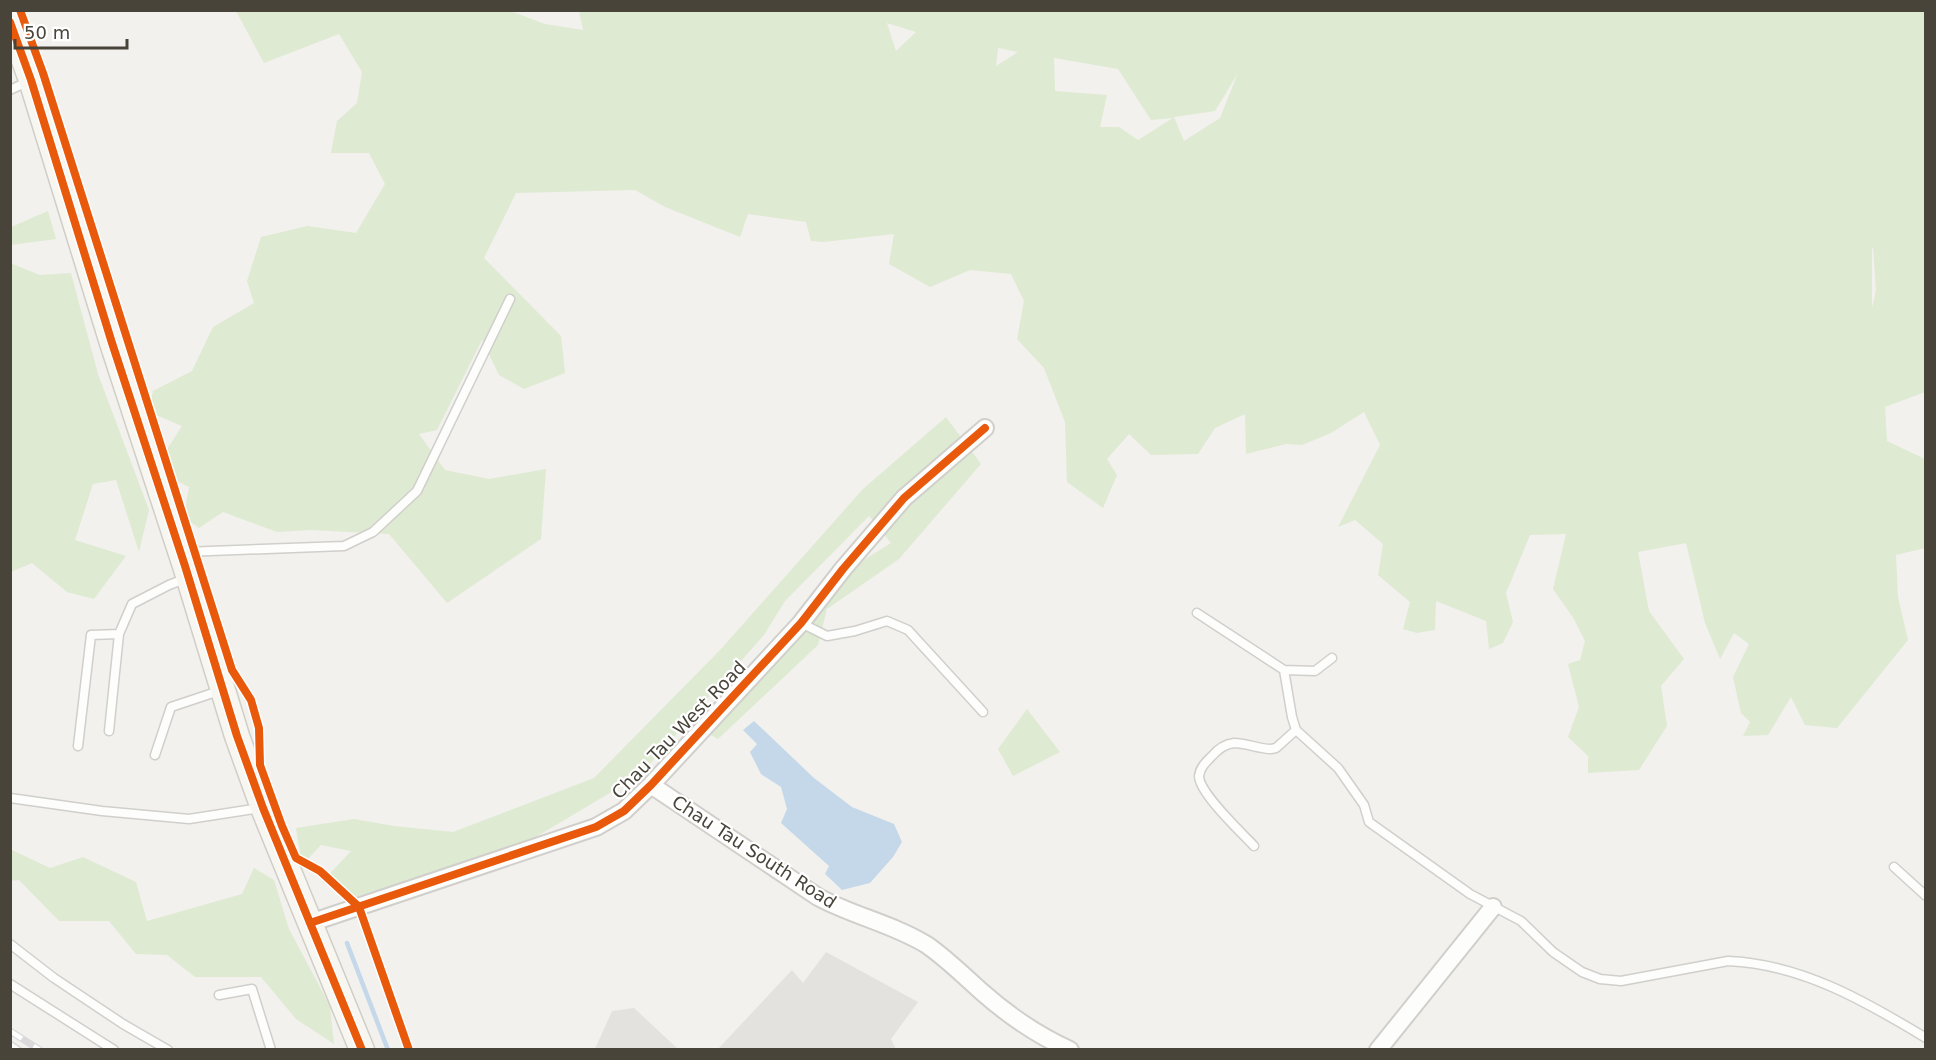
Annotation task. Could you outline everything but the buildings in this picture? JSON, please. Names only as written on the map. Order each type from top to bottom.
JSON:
[{"type":"street","points":[[10,22],[21,85],[112,343],[189,577],[222,690],[263,808],[362,1050]]},
{"type":"street","name":"Chau Tau West Road","points":[[310,923],[596,827],[624,811],[651,785],[801,623],[843,569],[904,498],[985,429]]},
{"type":"street","name":"Chau Tau South Road","points":[[651,785],[818,897],[848,912],[895,928],[924,944],[957,968],[1008,1013],[1070,1050]]},
{"type":"street","points":[[1378,1050],[1493,907]]},
{"type":"lane","points":[[180,552],[344,546],[373,532],[417,491],[510,299]]},
{"type":"lane","points":[[109,731],[119,634],[132,604],[189,577]]},
{"type":"lane","points":[[1197,613],[1284,670],[1315,671],[1332,658]]},
{"type":"lane","points":[[801,623],[827,636],[855,631],[887,621],[908,630],[982,711]]},
{"type":"lane","points":[[78,746],[91,635],[119,634]]},
{"type":"lane","points":[[1284,670],[1296,730],[1338,768],[1364,805],[1369,822],[1470,894],[1493,907],[1505,910],[1521,921],[1553,952],[1582,972],[1600,978],[1631,980],[1728,961],[1746,962],[1812,977],[1880,1010],[1926,1038]]},
{"type":"lane","points":[[155,755],[171,706],[222,690]]},
{"type":"lane","points":[[1254,846],[1203,788],[1199,778],[1202,766],[1227,744],[1276,748],[1296,730]]},
{"type":"lane","points":[[10,798],[102,811],[189,819],[263,808]]},
{"type":"lane","points":[[1894,867],[1926,896]]},
{"type":"lane","points":[[10,944],[54,978],[123,1024],[168,1050]]},
{"type":"lane","points":[[10,984],[114,1050]]},
{"type":"lane","points":[[219,995],[252,988],[271,1050]]},
{"type":"green space","points":[[236,11],[517,11],[513,12],[545,24],[583,30],[579,11],[1925,11],[1925,392],[1885,407],[1887,441],[1925,459],[1925,548],[1896,555],[1898,597],[1908,640],[1837,728],[1805,725],[1791,697],[1768,735],[1743,736],[1750,722],[1741,713],[1733,677],[1749,644],[1734,633],[1720,659],[1705,623],[1686,543],[1638,552],[1649,611],[1684,659],[1661,686],[1667,726],[1639,770],[1588,773],[1588,756],[1568,737],[1579,707],[1568,664],[1580,660],[1585,641],[1574,619],[1553,589],[1566,534],[1530,535],[1506,593],[1513,622],[1503,643],[1489,649],[1486,621],[1436,601],[1435,630],[1417,633],[1403,629],[1410,602],[1378,575],[1383,544],[1355,520],[1338,527],[1380,445],[1364,412],[1331,433],[1302,445],[1286,444],[1246,454],[1245,414],[1215,428],[1198,454],[1151,455],[1129,434],[1107,459],[1117,475],[1103,508],[1067,482],[1065,422],[1044,368],[1017,339],[1024,301],[1011,274],[970,270],[930,287],[889,264],[894,234],[823,242],[811,241],[806,222],[748,214],[740,237],[665,207],[635,190],[516,193],[484,258],[561,336],[565,373],[524,389],[499,375],[482,340],[437,430],[419,434],[445,470],[489,479],[546,469],[541,539],[447,603],[389,534],[310,530],[277,532],[223,512],[199,528],[184,517],[189,487],[164,474],[166,451],[182,426],[149,412],[153,391],[192,371],[213,327],[254,303],[247,281],[261,237],[307,226],[356,233],[385,184],[369,153],[331,153],[337,121],[357,103],[362,72],[339,34],[264,63]],"holes":[[[887,23],[916,32],[896,51]],[[998,48],[1018,52],[996,66]],[[1054,58],[1118,69],[1151,120],[1173,118],[1138,140],[1119,127],[1100,127],[1107,95],[1055,91]],[[1238,73],[1220,118],[1184,141],[1174,117],[1215,111]],[[1873,247],[1876,290],[1872,308],[1872,248]]]},
{"type":"green space","points":[[48,211],[56,239],[11,245],[11,227]]},
{"type":"green space","points":[[10,263],[40,275],[71,273],[98,374],[149,510],[139,552],[116,480],[93,484],[75,540],[126,556],[94,599],[67,592],[32,563],[11,572]]},
{"type":"green space","points":[[946,417],[981,464],[899,559],[827,609],[818,645],[718,739],[702,730],[814,591],[891,543],[869,516],[785,601],[764,635],[640,775],[502,857],[400,883],[352,898],[322,882],[351,851],[321,845],[302,865],[296,828],[354,819],[453,832],[594,778],[721,649],[863,489]]},
{"type":"green space","points":[[1027,709],[1060,752],[1013,776],[998,749]]},
{"type":"green space","points":[[10,849],[50,868],[83,857],[136,882],[147,921],[242,894],[254,868],[274,880],[289,929],[330,1006],[334,1044],[296,1019],[261,977],[195,977],[167,955],[136,954],[109,921],[59,921],[19,880],[11,881]]},
{"type":"shaded area","points":[[826,952],[918,1002],[891,1039],[896,1049],[718,1049],[792,970],[803,983]]},
{"type":"shaded area","points":[[634,1008],[678,1049],[595,1049],[612,1011]]},
{"type":"water","points":[[754,721],[814,778],[852,807],[894,824],[902,842],[893,857],[870,883],[842,890],[825,874],[829,866],[781,823],[787,809],[781,787],[761,774],[750,752],[757,744],[743,730]]},
{"type":"waterway","points":[[347,943],[388,1050]]},
{"type":"railway","points":[[10,1031],[40,1050]]},
{"type":"railway","points":[[10,1044],[19,1050]]},
{"type":"cycle path","points":[[20,10],[43,73],[232,670],[251,700],[259,728],[260,765],[282,826],[296,858],[320,871],[359,907],[409,1050]]},
{"type":"cycle path","points":[[10,22],[31,80],[237,736],[263,808],[362,1050]]},
{"type":"cycle path","points":[[310,923],[596,827],[624,811],[651,785],[801,623],[843,569],[904,498],[985,428]]}]
